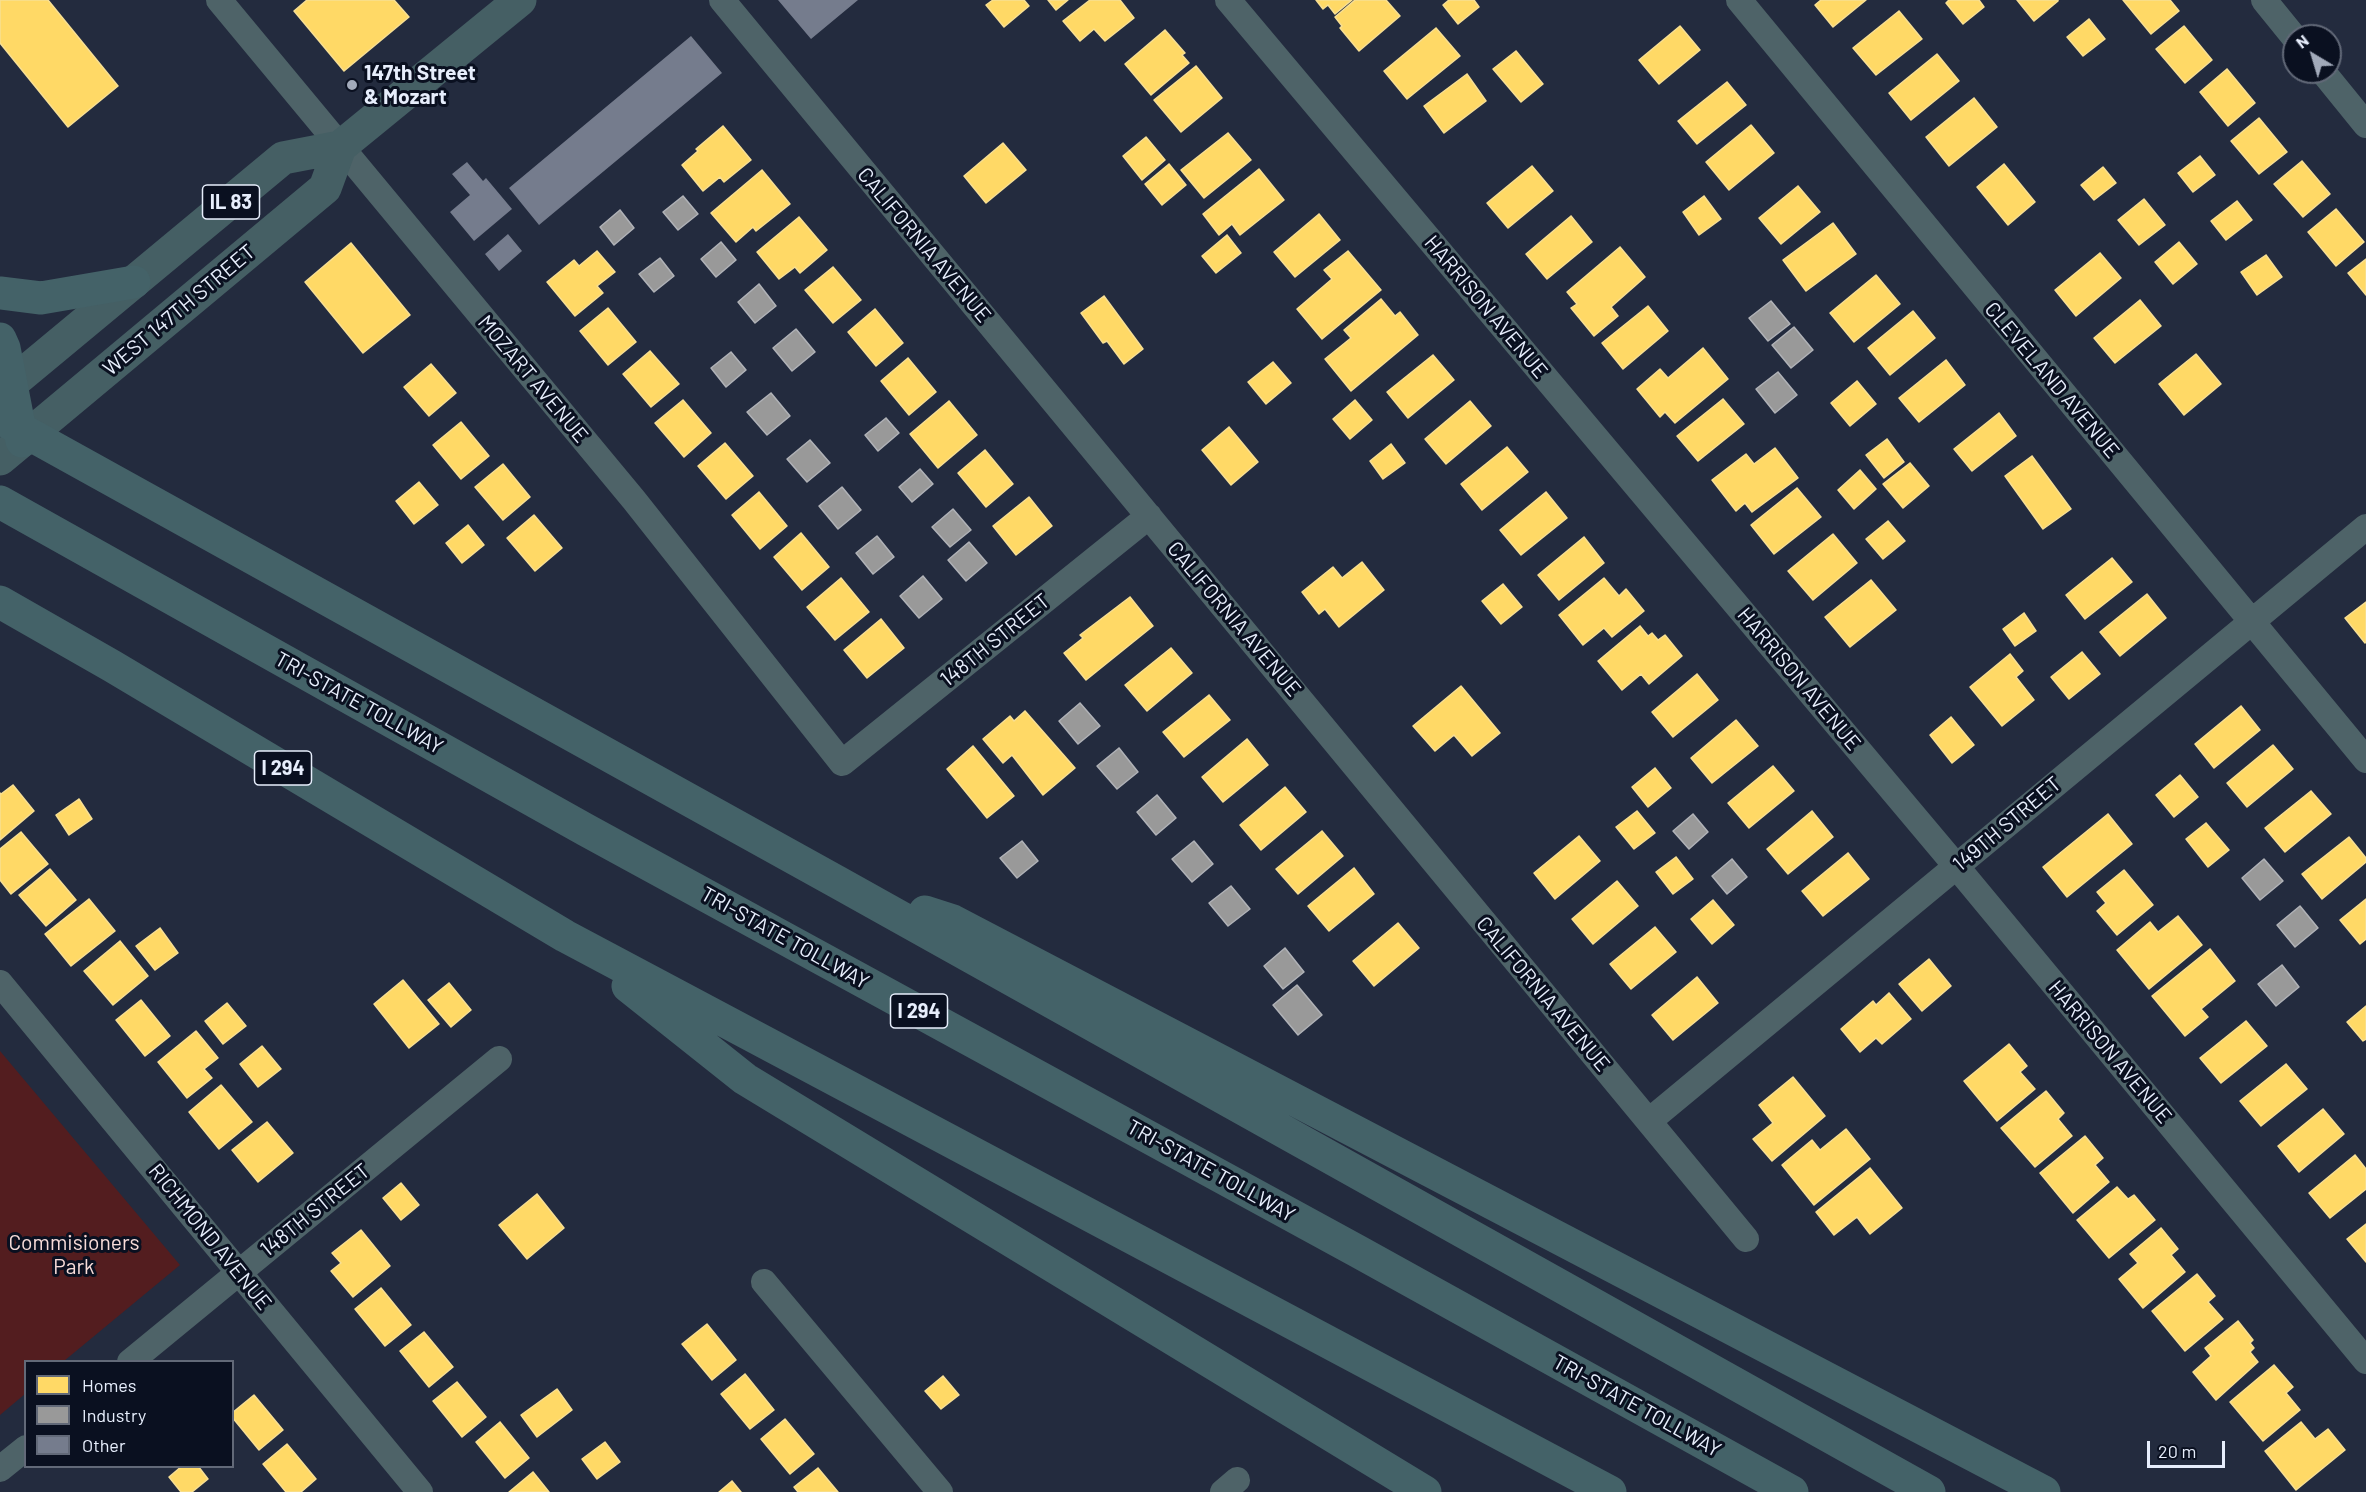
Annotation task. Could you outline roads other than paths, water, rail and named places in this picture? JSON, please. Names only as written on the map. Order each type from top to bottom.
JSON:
[{"type":"highway","points":[[0,293],[40,298],[134,282]]},
{"type":"highway","points":[[0,339],[4,348],[7,439],[108,477],[1929,1492]]},
{"type":"highway","name":"TRI-STATE TOLLWAY","points":[[0,502],[586,830],[1348,1246],[1792,1492]]},
{"type":"highway","name":"I 294","points":[[0,602],[112,666],[565,936],[1610,1492]]},
{"type":"highway","points":[[839,883],[953,921],[2044,1492]]},
{"type":"highway","points":[[565,936],[745,1079],[1425,1492]]},
{"type":"main road","name":"IL 83","points":[[6,388],[283,158],[340,147],[520,0]]},
{"type":"main road","name":"WEST 147TH STREET","points":[[7,439],[326,188],[340,147]]},
{"type":"street","name":"MOZART AVENUE","points":[[219,0],[634,500],[842,763]]},
{"type":"street","name":"CALIFORNIA AVENUE","points":[[722,0],[1746,1239]]},
{"type":"street","name":"HARRISON AVENUE","points":[[1228,0],[1956,866],[2366,1361]]},
{"type":"street","name":"CLEVELAND AVENUE","points":[[1739,0],[2366,760]]},
{"type":"street","points":[[2264,0],[2283,24]]},
{"type":"street","points":[[2333,84],[2366,125]]},
{"type":"street","name":"148TH STREET","points":[[842,763],[1149,516]]},
{"type":"street","name":"149TH STREET","points":[[1649,1121],[2366,527]]},
{"type":"street","name":"RICHMOND AVENUE","points":[[0,982],[420,1492]]},
{"type":"street","name":"148TH STREET","points":[[132,1360],[499,1059]]},
{"type":"street","points":[[765,1282],[940,1492]]},
{"type":"street","points":[[0,1468],[24,1450]]},
{"type":"place","name":"147th Street & Mozart","points":[[352,85]]},
{"type":"park label","name":"Commisioners Park","points":[[74,1255]]}]
